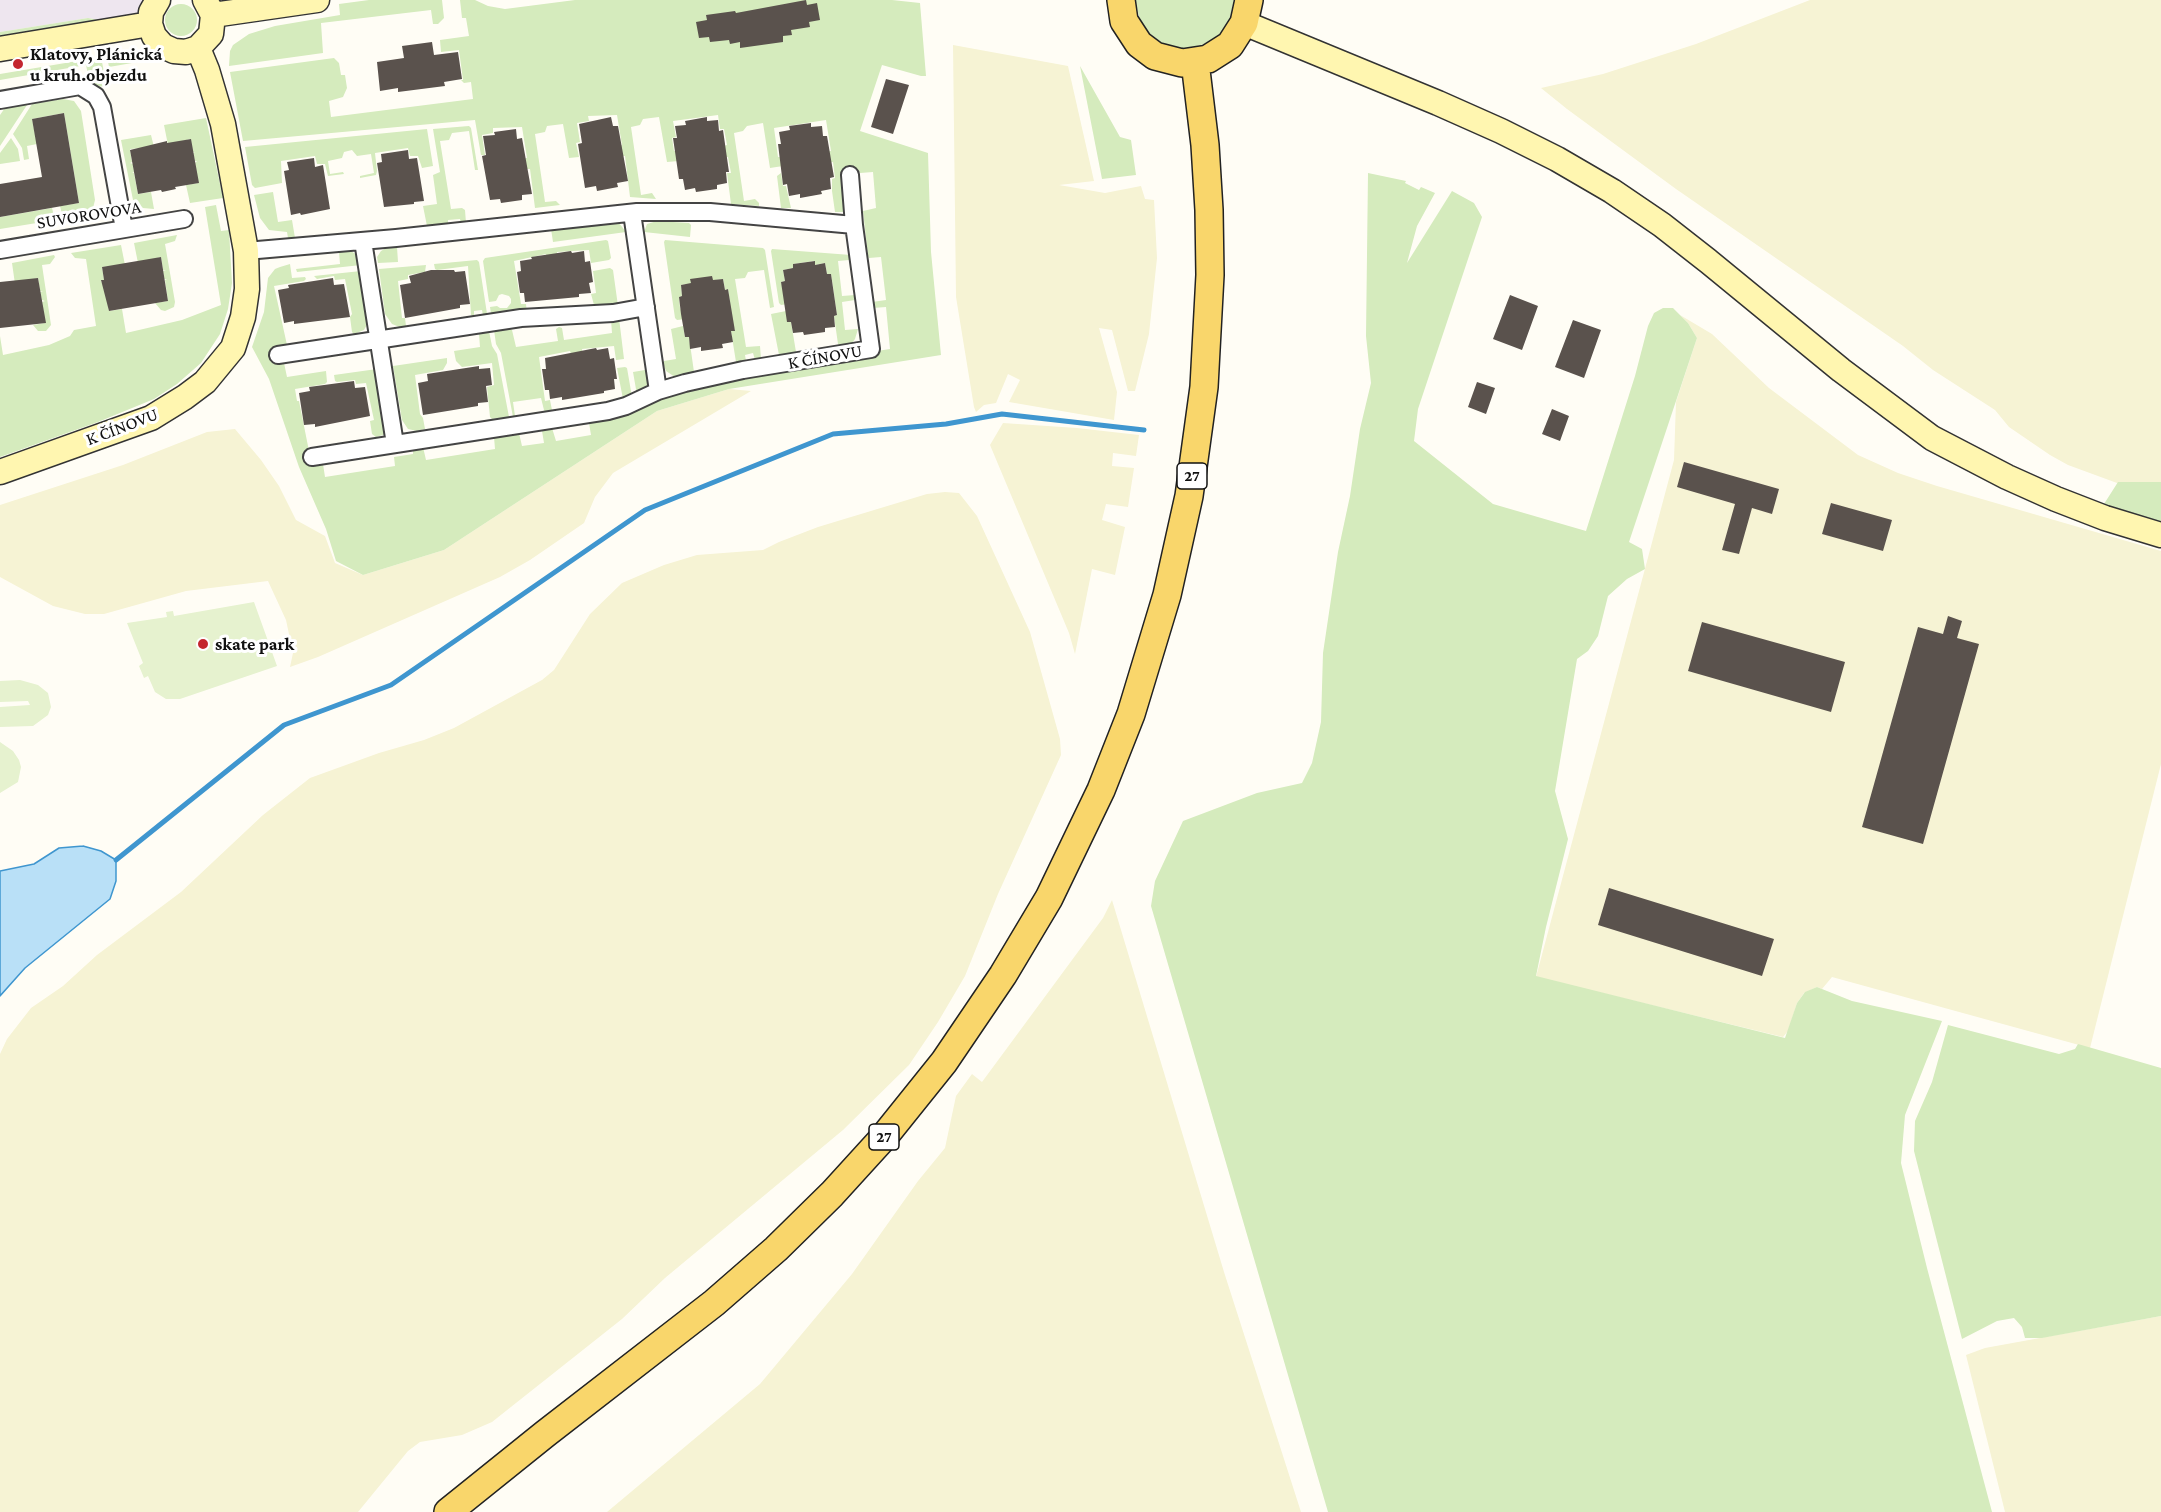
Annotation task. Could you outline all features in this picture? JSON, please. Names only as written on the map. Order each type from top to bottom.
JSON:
[{"type":"main road","points":[[1120,0],[1127,27],[1144,49],[1168,61],[1182,63],[1208,59],[1225,49],[1234,40],[1247,12]]},
{"type":"main road","name":"27","points":[[448,1512],[714,1303],[783,1242],[832,1194],[889,1131],[944,1062],[1004,975],[1049,898],[1085,824],[1131,714],[1159,625],[1189,496],[1204,387],[1210,275],[1205,145],[1195,62]]},
{"type":"street","points":[[158,0],[152,12],[150,24],[154,36],[163,46],[174,51],[186,52],[198,48],[211,34],[209,8],[317,0]]},
{"type":"street","points":[[1247,12],[1501,131],[1557,159],[1612,191],[1678,237],[1841,370],[1932,438],[2048,496],[2097,515],[2161,535]]},
{"type":"street","points":[[0,49],[150,24]]},
{"type":"street","name":"K ČÍNOVU","points":[[0,472],[151,418],[205,382],[233,348],[243,317],[247,289],[246,251],[223,124],[198,48]]},
{"type":"street","points":[[0,100],[80,86],[96,96],[102,107],[124,229]]},
{"type":"street","name":"K ČÍNOVU","points":[[312,457],[608,411],[685,383],[743,370],[871,350],[854,225],[850,175]]},
{"type":"street","points":[[246,251],[632,213],[710,212],[854,225]]},
{"type":"street","points":[[632,213],[658,391]]},
{"type":"street","name":"SUVOROVOVA","points":[[0,249],[184,219]]},
{"type":"street","points":[[363,241],[395,444]]},
{"type":"street","points":[[278,356],[521,318],[613,313],[646,307]]},
{"type":"shaded area","points":[[0,0],[153,0],[148,8],[136,13],[99,20],[88,18],[0,32]]},
{"type":"shaded area","points":[[1810,0],[2161,0],[2161,482],[2117,483],[2068,465],[2050,455],[2009,427],[1995,410],[1933,370],[1903,346],[1676,189],[1541,88],[1603,74],[1696,44]]},
{"type":"shaded area","points":[[953,45],[1068,66],[1094,181],[1059,185],[1105,193],[1141,186],[1145,199],[1154,200],[1157,258],[1149,334],[1135,391],[1128,391],[1112,330],[1099,328],[1117,392],[1114,420],[1009,402],[1020,380],[1008,374],[996,403],[984,405],[976,412],[956,297]]},
{"type":"shaded area","points":[[1680,315],[1712,334],[1769,388],[1858,455],[1898,473],[1937,486],[2161,551],[2161,764],[2090,1048],[1832,977],[1822,989],[1817,987],[1804,993],[1797,1003],[1788,1031],[1783,1037],[1536,977],[1674,460],[1676,402],[1697,338]]},
{"type":"shaded area","points":[[729,389],[751,391],[613,473],[595,497],[584,523],[530,560],[500,577],[318,657],[290,667],[293,653],[286,620],[268,581],[186,591],[104,614],[85,614],[53,606],[0,577],[0,505],[123,465],[207,432],[235,429],[279,486],[296,520],[325,536],[335,563],[363,575],[444,550],[657,411]]},
{"type":"shaded area","points":[[1003,423],[1139,435],[1136,456],[1113,453],[1112,466],[1134,468],[1128,507],[1106,504],[1102,520],[1125,527],[1115,575],[1092,569],[1075,654],[1069,633],[990,445]]},
{"type":"shaded area","points":[[959,493],[977,516],[1030,632],[1060,739],[1061,755],[998,894],[965,976],[909,1065],[843,1130],[665,1278],[622,1319],[492,1422],[462,1435],[420,1442],[408,1451],[358,1512],[0,1512],[0,1054],[7,1039],[31,1008],[63,986],[97,955],[181,892],[263,815],[310,778],[454,728],[542,680],[554,670],[590,614],[622,583],[664,565],[697,555],[763,550],[818,527],[927,494]]},
{"type":"shaded area","points":[[1112,900],[1224,1272],[1301,1512],[607,1512],[760,1384],[852,1274],[918,1181],[945,1148],[956,1096],[972,1074],[982,1082],[1103,918]]},
{"type":"shaded area","points":[[2161,1316],[2161,1512],[2005,1512],[1966,1355],[1985,1348]]},
{"type":"green space","points":[[369,0],[442,0],[444,18],[438,24],[433,24],[431,10],[321,23],[323,53],[229,66],[230,51],[233,45],[249,34],[275,26],[340,15],[339,4]]},
{"type":"green space","points":[[460,0],[475,0],[488,6],[505,9],[575,0],[892,0],[920,3],[926,76],[882,65],[860,131],[928,153],[931,252],[941,355],[729,389],[657,411],[444,550],[363,575],[336,561],[326,529],[299,467],[269,379],[252,347],[264,312],[268,278],[275,269],[280,267],[290,264],[292,278],[305,277],[306,279],[274,286],[287,345],[276,347],[278,363],[284,363],[287,377],[326,371],[327,382],[325,384],[295,389],[309,451],[323,464],[325,477],[395,466],[394,457],[413,454],[413,449],[423,447],[426,460],[495,449],[494,437],[519,433],[522,446],[544,443],[542,431],[552,428],[556,441],[591,435],[589,423],[625,415],[643,404],[747,377],[877,357],[877,351],[890,349],[886,307],[873,308],[872,302],[886,300],[881,257],[869,258],[868,256],[863,211],[876,208],[873,172],[860,173],[859,170],[843,172],[846,206],[844,212],[835,212],[832,191],[832,179],[835,178],[833,162],[825,163],[824,152],[831,151],[826,120],[774,128],[778,157],[782,157],[783,166],[770,168],[763,123],[747,126],[743,131],[734,133],[744,201],[755,199],[759,206],[731,204],[727,173],[731,173],[728,157],[721,157],[719,147],[727,145],[724,129],[720,129],[718,115],[673,121],[676,137],[672,138],[674,151],[678,151],[679,161],[667,162],[659,117],[643,119],[640,125],[631,127],[641,195],[652,193],[656,199],[630,197],[625,156],[621,156],[619,146],[622,145],[617,115],[588,116],[589,121],[577,123],[580,142],[576,143],[579,157],[569,158],[563,124],[547,126],[545,132],[535,134],[545,202],[556,201],[560,205],[535,208],[530,169],[525,169],[524,158],[527,158],[522,127],[493,128],[493,133],[482,135],[485,155],[481,155],[475,120],[243,141],[230,72],[334,58],[339,63],[341,75],[345,75],[347,88],[343,97],[329,101],[331,117],[473,99],[471,82],[464,83],[461,80],[463,80],[459,50],[441,52],[440,40],[469,36],[466,18],[462,18]]},
{"type":"green space","points":[[1135,0],[1234,0],[1229,21],[1219,35],[1205,44],[1184,49],[1162,43],[1149,33],[1140,20]]},
{"type":"green space","points":[[181,4],[193,8],[197,20],[193,32],[181,36],[169,32],[165,20],[169,8]]},
{"type":"green space","points":[[88,18],[99,20],[0,37],[0,32]]},
{"type":"green space","points":[[141,51],[155,59],[109,67],[107,56]]},
{"type":"green space","points":[[101,57],[104,72],[96,74],[97,81],[105,80],[106,86],[90,85],[86,65],[0,80],[0,74]]},
{"type":"green space","points":[[1080,66],[1120,137],[1131,140],[1136,175],[1102,179]]},
{"type":"green space","points":[[63,99],[74,101],[81,111],[95,200],[93,208],[87,213],[63,218],[60,206],[79,203],[64,113],[32,119],[37,144],[27,146],[29,159],[24,160],[22,148],[13,134],[32,104]]},
{"type":"green space","points":[[12,103],[27,105],[0,146],[0,115],[7,105]]},
{"type":"green space","points":[[206,118],[223,198],[190,203],[186,185],[198,183],[195,163],[197,161],[193,153],[195,152],[193,152],[190,139],[168,145],[164,125]]},
{"type":"green space","points":[[469,126],[478,170],[475,170],[469,131],[452,133],[449,140],[440,141],[451,209],[465,210],[466,223],[461,224],[460,219],[448,220],[448,224],[427,226],[423,206],[437,204],[433,175],[440,172],[433,129]]},
{"type":"green space","points":[[427,129],[433,166],[422,168],[418,156],[410,156],[408,148],[375,153],[376,175],[360,178],[360,176],[374,173],[371,154],[357,156],[352,150],[344,152],[342,158],[328,161],[330,174],[343,172],[344,174],[328,176],[325,164],[317,164],[315,156],[281,161],[282,183],[255,188],[252,185],[245,147]]},
{"type":"green space","points":[[151,135],[154,147],[130,149],[132,162],[130,163],[133,164],[134,172],[132,173],[134,173],[138,194],[151,192],[154,209],[143,208],[133,200],[121,140]]},
{"type":"green space","points":[[11,138],[18,149],[20,161],[0,164],[0,153]]},
{"type":"green space","points":[[781,173],[791,208],[781,208],[777,176]]},
{"type":"green space","points":[[1368,173],[1406,181],[1405,183],[1419,190],[1421,187],[1435,193],[1417,226],[1407,263],[1452,191],[1474,203],[1482,217],[1418,409],[1414,441],[1493,504],[1586,531],[1635,376],[1648,326],[1654,313],[1663,308],[1673,308],[1688,323],[1697,338],[1629,542],[1642,549],[1645,569],[1627,579],[1608,596],[1598,636],[1588,651],[1577,659],[1555,791],[1568,839],[1536,976],[1785,1038],[1797,1003],[1805,992],[1817,987],[1852,1001],[1942,1021],[1905,1115],[1901,1163],[1992,1512],[1328,1512],[1151,906],[1155,881],[1183,821],[1257,793],[1302,783],[1312,763],[1321,722],[1323,653],[1338,552],[1350,496],[1360,429],[1371,383],[1366,336]]},
{"type":"green space","points":[[273,192],[278,222],[292,220],[295,238],[288,238],[287,232],[269,230],[260,218],[254,195]]},
{"type":"green space","points":[[216,205],[221,231],[229,230],[232,283],[228,309],[220,334],[201,363],[177,384],[154,399],[0,457],[0,336],[3,355],[49,345],[70,336],[74,330],[96,326],[86,259],[75,258],[71,253],[121,245],[125,265],[102,267],[104,280],[101,281],[105,289],[103,290],[106,290],[109,311],[122,309],[126,333],[182,320],[221,305],[205,207]]},
{"type":"green space","points":[[52,208],[55,220],[0,229],[0,217]]},
{"type":"green space","points":[[614,221],[619,223],[626,232],[553,242],[551,229]]},
{"type":"green space","points":[[657,221],[689,223],[691,225],[690,237],[644,232],[647,224]]},
{"type":"green space","points":[[177,235],[175,241],[165,244],[175,302],[174,307],[165,311],[155,303],[168,301],[165,280],[167,279],[164,279],[163,271],[166,270],[163,270],[161,257],[138,263],[134,243]]},
{"type":"green space","points":[[606,240],[611,258],[609,260],[591,263],[589,250],[557,252],[557,258],[547,259],[546,254],[514,261],[521,304],[526,304],[527,314],[492,320],[490,307],[507,308],[511,299],[502,294],[496,301],[489,302],[483,261],[485,258]]},
{"type":"green space","points":[[665,240],[765,250],[774,307],[770,308],[764,270],[748,272],[745,278],[735,279],[746,347],[760,346],[761,359],[755,360],[753,353],[745,355],[746,361],[736,362],[731,331],[735,330],[723,304],[730,303],[728,289],[725,290],[723,279],[681,285],[680,308],[686,319],[677,320],[675,318]]},
{"type":"green space","points":[[390,246],[397,247],[398,262],[378,263],[377,257],[381,251]]},
{"type":"green space","points":[[348,249],[357,255],[361,265],[297,272],[296,269],[340,264],[339,252]]},
{"type":"green space","points":[[772,249],[851,255],[849,260],[838,261],[842,296],[855,295],[855,300],[842,302],[845,330],[858,329],[852,343],[840,346],[838,344],[834,316],[837,315],[831,274],[827,274],[825,263],[815,265],[814,261],[793,264],[793,268],[783,270],[785,281],[781,282],[788,304],[781,305]]},
{"type":"green space","points":[[54,255],[50,264],[42,265],[51,325],[46,331],[38,331],[33,325],[45,323],[42,302],[45,301],[42,300],[40,292],[43,291],[40,291],[38,278],[15,284],[12,263]]},
{"type":"green space","points":[[477,260],[488,320],[484,321],[482,310],[474,311],[474,316],[471,315],[468,266],[437,270],[434,264]]},
{"type":"green space","points":[[426,265],[425,272],[408,275],[408,279],[398,281],[402,318],[405,318],[406,326],[402,328],[392,324],[385,314],[379,269]]},
{"type":"green space","points":[[610,268],[613,270],[618,306],[594,305],[591,294],[596,293],[593,271]]},
{"type":"green space","points":[[361,271],[369,321],[364,330],[354,334],[345,279],[335,280],[334,276],[317,279],[314,276]]},
{"type":"green space","points":[[786,311],[791,322],[796,352],[779,355],[771,314]]},
{"type":"green space","points":[[619,318],[624,359],[616,360],[614,346],[582,349],[583,355],[572,357],[570,351],[539,357],[545,401],[550,400],[552,410],[545,412],[541,398],[513,402],[515,416],[513,417],[501,353],[496,344],[494,330],[508,328],[512,330],[516,347],[558,341],[556,329],[559,327],[562,328],[564,340],[612,333],[611,320]]},
{"type":"green space","points":[[683,326],[685,337],[689,337],[694,372],[675,377],[666,371],[663,363],[676,359],[671,329]]},
{"type":"green space","points":[[489,331],[492,346],[497,354],[509,417],[492,419],[490,417],[487,387],[494,385],[492,363],[462,367],[456,361],[454,351],[480,347],[479,334]]},
{"type":"green space","points":[[447,358],[443,370],[415,375],[420,414],[425,429],[417,431],[408,429],[402,420],[393,366]]},
{"type":"green space","points":[[625,367],[632,397],[623,399],[617,368]]},
{"type":"green space","points":[[377,369],[386,434],[376,437],[372,434],[370,421],[374,420],[366,383],[356,384],[355,380],[337,382],[334,375]]},
{"type":"green space","points":[[645,370],[648,384],[637,395],[633,372]]},
{"type":"green space","points":[[2118,482],[2161,482],[2161,524],[2104,510],[2104,504]]},
{"type":"green space","name":"skate park","points":[[254,602],[277,666],[180,699],[166,699],[155,692],[148,676],[144,678],[139,666],[143,663],[127,623],[167,617],[166,612],[173,611],[174,616]]},
{"type":"green space","points":[[20,680],[38,685],[48,693],[51,707],[48,715],[33,726],[0,727],[0,707],[30,705],[28,701],[0,702],[0,681]]},
{"type":"green space","points":[[0,742],[13,751],[21,767],[18,782],[0,793]]},
{"type":"green space","points":[[1948,1025],[2059,1054],[2075,1049],[2078,1044],[2161,1068],[2161,1316],[2042,1338],[2025,1338],[2022,1327],[2014,1318],[1997,1321],[1962,1339],[1914,1151],[1915,1121],[1932,1082]]},
{"type":"water","points":[[83,846],[101,851],[116,860],[116,881],[110,899],[25,968],[0,996],[0,871],[34,864],[59,848]]},
{"type":"building","points":[[806,0],[807,5],[817,3],[820,20],[809,22],[810,27],[791,30],[792,35],[783,36],[783,42],[740,48],[740,42],[730,44],[729,40],[710,42],[709,37],[699,38],[696,22],[707,20],[706,15],[735,11],[736,13]]},
{"type":"building","points":[[432,42],[434,55],[458,52],[462,79],[444,82],[445,86],[398,92],[398,88],[380,91],[377,62],[404,58],[402,46]]},
{"type":"building","points":[[886,79],[909,85],[893,134],[871,127]]},
{"type":"building","points":[[64,113],[79,203],[0,217],[0,184],[42,177],[32,119]]},
{"type":"building","points":[[611,117],[613,126],[618,126],[628,181],[617,183],[618,187],[597,191],[596,186],[585,188],[578,144],[582,143],[579,124]]},
{"type":"building","points":[[707,117],[707,121],[718,120],[719,131],[723,130],[729,172],[726,172],[727,183],[717,185],[717,189],[696,192],[695,188],[685,190],[683,179],[679,179],[673,138],[677,138],[675,126],[686,125],[685,121]]},
{"type":"building","points":[[811,123],[811,127],[822,126],[823,136],[827,136],[834,177],[830,178],[831,189],[821,191],[822,194],[800,198],[800,194],[789,196],[787,184],[783,185],[778,144],[781,144],[779,132],[790,130],[789,126]]},
{"type":"building","points":[[516,129],[517,139],[522,138],[532,194],[522,195],[522,200],[501,203],[500,199],[490,200],[482,156],[486,155],[483,136]]},
{"type":"building","points":[[191,139],[199,183],[162,192],[161,190],[138,194],[130,150],[167,141],[167,143]]},
{"type":"building","points":[[408,150],[409,159],[417,158],[424,201],[384,207],[377,163],[382,162],[381,154]]},
{"type":"building","points":[[314,158],[315,167],[323,165],[330,209],[291,215],[284,171],[289,170],[287,162]]},
{"type":"building","points":[[571,251],[572,253],[584,251],[585,262],[590,261],[593,282],[589,283],[591,293],[579,294],[579,297],[525,302],[524,293],[520,293],[517,272],[521,271],[520,261],[532,259],[531,257]]},
{"type":"building","points":[[161,257],[168,301],[109,311],[101,280],[104,280],[102,267]]},
{"type":"building","points":[[815,261],[815,265],[825,263],[827,274],[831,274],[837,315],[834,316],[835,327],[825,328],[825,332],[804,335],[803,332],[793,333],[791,322],[787,322],[781,282],[785,281],[783,270],[793,268],[793,264]]},
{"type":"building","points":[[431,270],[465,271],[470,304],[460,305],[460,308],[405,318],[400,285],[411,283],[409,276]]},
{"type":"building","points":[[712,276],[713,280],[723,279],[725,290],[728,289],[735,331],[731,331],[733,342],[722,344],[723,348],[701,351],[701,347],[690,349],[689,337],[685,337],[681,314],[679,297],[682,296],[681,285],[691,283],[690,279]]},
{"type":"building","points":[[38,278],[46,323],[0,328],[0,282]]},
{"type":"building","points":[[333,278],[334,285],[344,284],[350,317],[294,324],[294,321],[284,323],[278,290],[289,288],[288,285]]},
{"type":"building","points":[[1510,295],[1538,306],[1522,350],[1493,339]]},
{"type":"building","points":[[1573,320],[1601,330],[1584,378],[1555,367]]},
{"type":"building","points":[[596,348],[597,350],[608,348],[610,359],[614,358],[617,379],[614,379],[615,389],[562,400],[562,397],[550,399],[549,390],[545,390],[542,369],[546,369],[545,358]]},
{"type":"building","points":[[479,366],[479,369],[490,368],[492,385],[486,386],[488,402],[478,403],[478,406],[423,415],[418,383],[428,381],[427,374]]},
{"type":"building","points":[[354,381],[355,388],[365,387],[370,416],[315,427],[315,424],[304,425],[299,393],[310,391],[309,387]]},
{"type":"building","points":[[1477,382],[1495,388],[1486,414],[1468,407]]},
{"type":"building","points":[[1552,409],[1569,416],[1560,441],[1542,434]]},
{"type":"building","points":[[1684,462],[1779,489],[1772,514],[1752,508],[1739,554],[1722,550],[1735,504],[1677,487]]},
{"type":"building","points":[[1831,503],[1892,520],[1883,551],[1822,534]]},
{"type":"building","points":[[1948,616],[1962,621],[1957,638],[1979,644],[1923,844],[1862,827],[1918,627],[1943,634]]},
{"type":"building","points":[[1702,622],[1845,662],[1831,712],[1688,671]]},
{"type":"building","points":[[1609,888],[1774,939],[1762,976],[1598,925]]},
{"type":"waterway","points":[[116,860],[284,725],[391,685],[645,510],[833,434],[946,424],[1002,414],[1144,430]]},
{"type":"place","name":"Klatovy, Plánická u kruh.objezdu","points":[[18,64]]},
{"type":"place","name":"skate park","points":[[203,644]]}]
